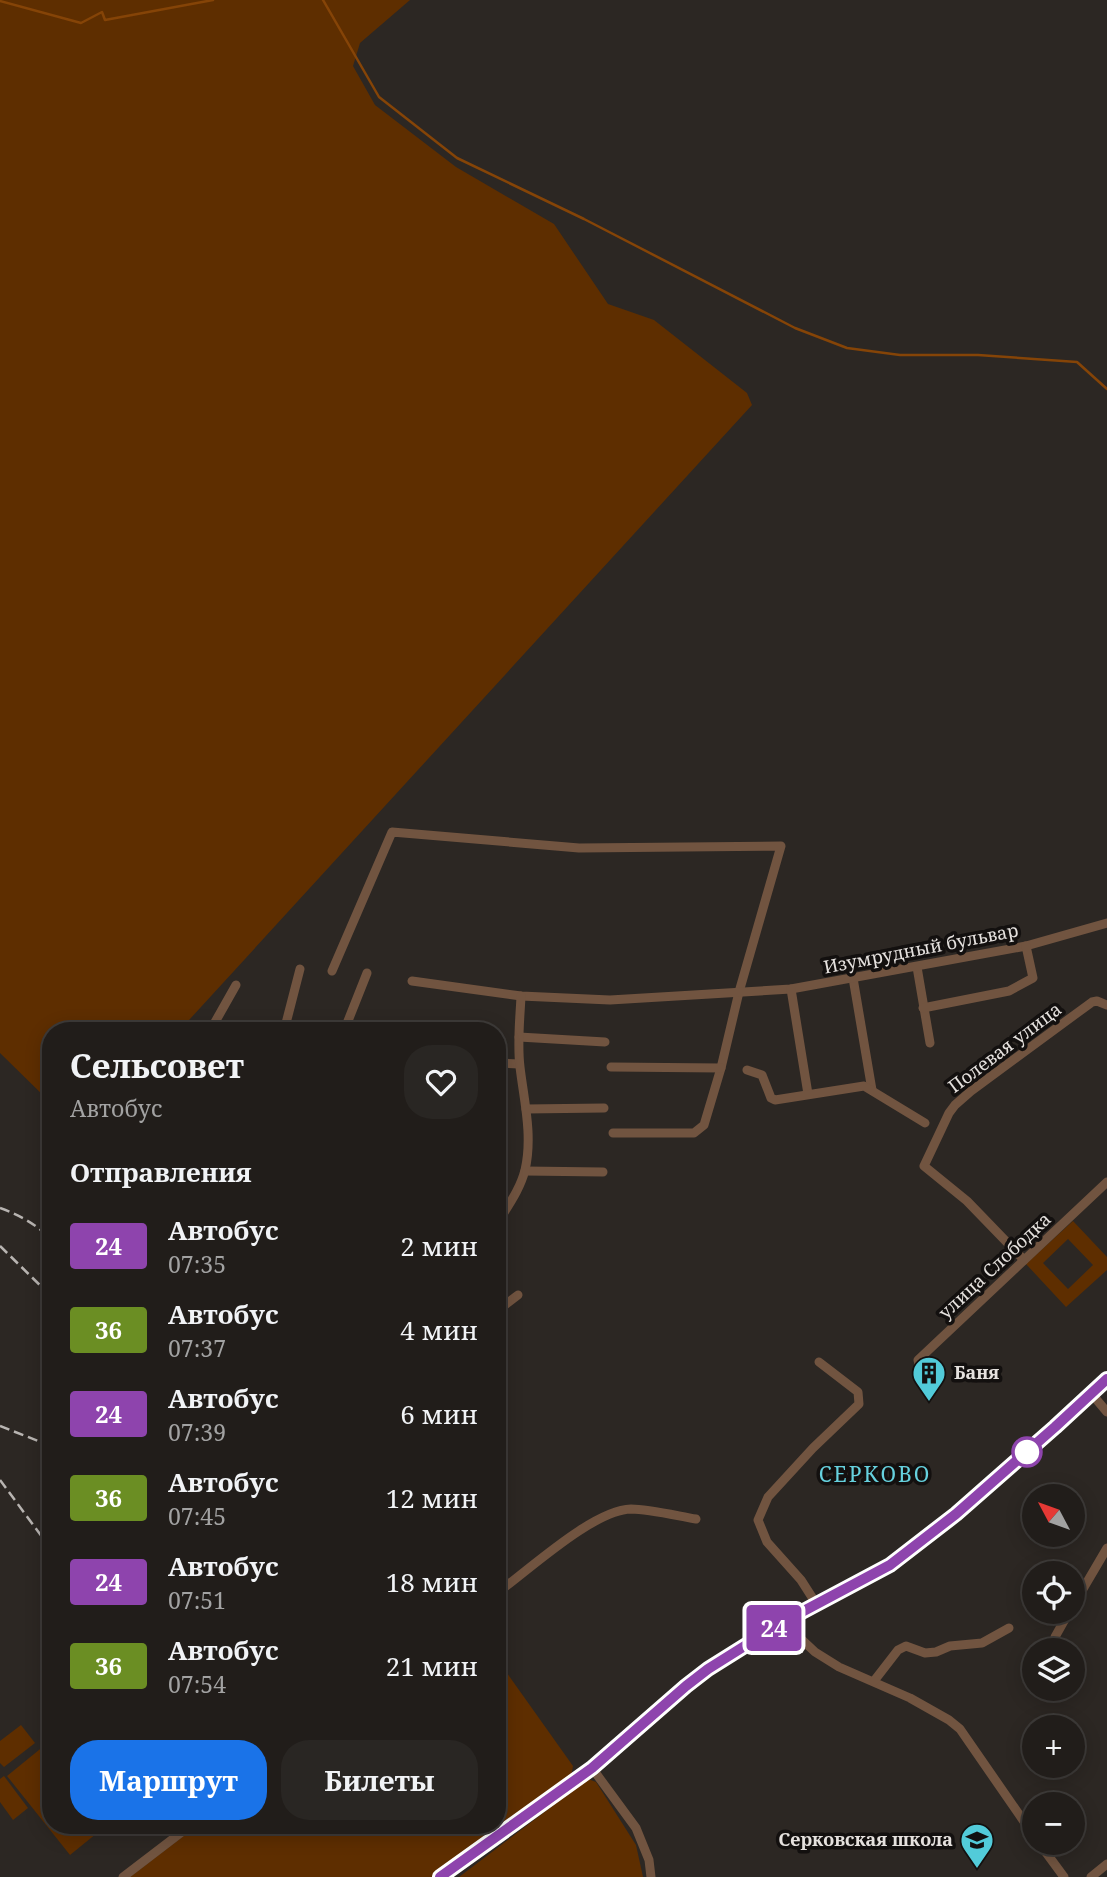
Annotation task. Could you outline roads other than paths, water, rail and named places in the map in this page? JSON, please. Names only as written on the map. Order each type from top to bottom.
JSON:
[{"type":"main road","points":[[506,1830],[592,1768],[708,1669],[783,1622],[890,1565],[956,1514],[1107,1379]]},
{"type":"main road","points":[[440,1877],[500,1834]]},
{"type":"street","points":[[332,971],[392,832],[579,848],[781,846],[704,1125],[694,1133],[612,1133]]},
{"type":"street","name":"Изумрудный бульвар","points":[[412,981],[521,996],[610,1000],[791,989],[1026,946],[1107,923]]},
{"type":"street","points":[[923,1007],[1009,991],[1032,978],[1026,946]]},
{"type":"street","points":[[917,967],[930,1043]]},
{"type":"street","points":[[286,1022],[300,969]]},
{"type":"street","points":[[348,1022],[367,973]]},
{"type":"street","points":[[853,978],[872,1090]]},
{"type":"street","points":[[215,1022],[236,985]]},
{"type":"street","points":[[791,989],[808,1094]]},
{"type":"street","points":[[506,1209],[525,1171],[528,1138],[519,1064],[521,996]]},
{"type":"street","name":"Полевая улица","points":[[1024,1260],[967,1201],[923,1166],[949,1113],[971,1091],[1092,1003],[1097,1001],[1107,1005]]},
{"type":"street","points":[[519,1037],[605,1042]]},
{"type":"street","points":[[506,1063],[519,1064]]},
{"type":"street","points":[[611,1067],[721,1068]]},
{"type":"street","points":[[747,1070],[764,1077],[771,1098],[775,1100],[864,1086],[925,1123]]},
{"type":"street","points":[[526,1109],[604,1108]]},
{"type":"street","points":[[525,1171],[603,1172]]},
{"type":"street","name":"улица Слободка","points":[[927,1375],[920,1369],[918,1360],[1107,1182]]},
{"type":"street","points":[[506,1304],[518,1295]]},
{"type":"street","points":[[817,1605],[801,1580],[767,1542],[758,1520],[768,1497],[813,1448],[859,1404],[858,1392],[819,1362]]},
{"type":"street","points":[[1091,1393],[1107,1412]]},
{"type":"street","points":[[506,1585],[557,1546],[597,1520],[615,1512],[632,1509],[696,1518]]},
{"type":"street","points":[[1085,1586],[1107,1548]]},
{"type":"street","points":[[783,1622],[815,1652],[839,1667],[874,1681],[960,1729],[1022,1819]]},
{"type":"street","points":[[1055,1637],[1062,1624]]},
{"type":"street","points":[[874,1681],[898,1650],[906,1646],[925,1653],[936,1652],[950,1646],[982,1643],[1009,1628]]},
{"type":"street","points":[[592,1768],[636,1828],[649,1860],[651,1877]]},
{"type":"street","points":[[123,1877],[179,1834]]},
{"type":"street","points":[[1047,1855],[1063,1877]]},
{"type":"street","points":[[1091,1877],[1107,1864]]},
{"type":"waterway","points":[[0,1],[81,23],[102,12],[105,20],[213,0]]},
{"type":"waterway","points":[[323,0],[379,97],[457,158],[584,219],[795,328],[847,348],[900,355],[978,355],[1077,362],[1107,389]]},
{"type":"railway","points":[[0,1208],[26,1220],[42,1231]]},
{"type":"railway","points":[[0,1246],[42,1287]]},
{"type":"railway","points":[[0,1426],[42,1442]]},
{"type":"railway","points":[[0,1480],[42,1537]]},
{"type":"place","name":"Баня","points":[[929,1403]]},
{"type":"place","name":"Серковская школа","points":[[977,1870]]},
{"type":"district","name":"СЕРКОВО","points":[[875,1475]]}]
